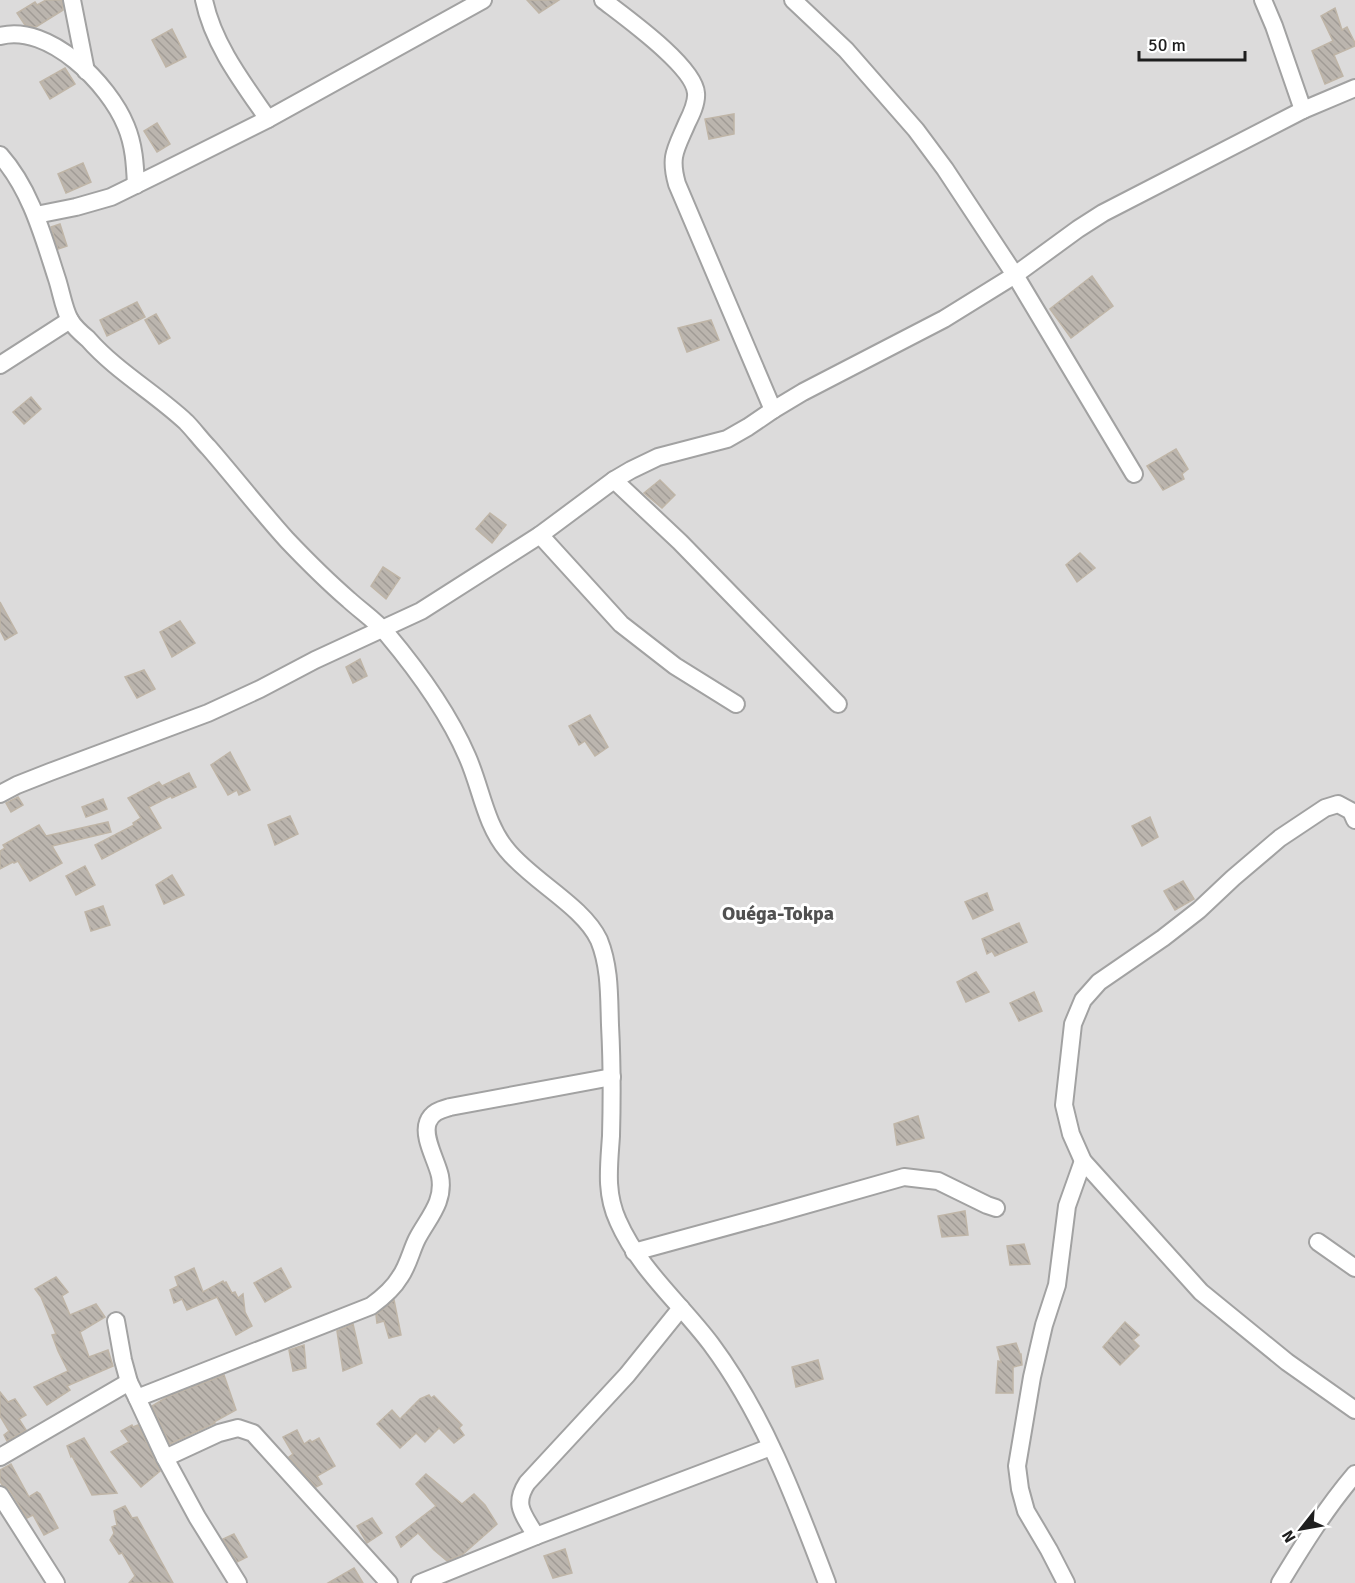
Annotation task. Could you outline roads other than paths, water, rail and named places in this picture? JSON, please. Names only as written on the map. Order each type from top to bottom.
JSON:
[{"type":"street","points":[[72,0],[86,71]]},
{"type":"street","points":[[204,0],[217,37],[233,67],[268,119]]},
{"type":"street","points":[[36,215],[111,197],[136,185],[268,119],[483,0]]},
{"type":"street","points":[[603,0],[651,38],[692,80],[696,93],[693,109],[673,155],[673,169],[677,184],[773,410]]},
{"type":"street","points":[[793,0],[846,50],[916,130],[945,169],[1015,275],[1134,474]]},
{"type":"street","points":[[1263,0],[1303,110]]},
{"type":"street","points":[[0,36],[28,35],[51,45],[68,56],[103,87],[127,127],[135,155],[136,185]]},
{"type":"street","points":[[0,794],[50,772],[208,713],[421,611],[540,535],[631,470],[658,457],[727,439],[803,392],[944,319],[1015,275],[1103,213],[1303,110],[1355,88]]},
{"type":"street","points":[[0,155],[19,183],[36,215],[70,320],[102,355],[149,390],[188,424],[314,568],[383,628],[418,673],[467,754],[494,831],[507,851],[567,903],[598,938],[608,976],[612,1077],[608,1172],[609,1190],[618,1221],[634,1252],[710,1343],[739,1386],[771,1447],[827,1583]]},
{"type":"street","points":[[0,365],[70,320]]},
{"type":"street","points":[[614,480],[680,542],[838,704]]},
{"type":"street","points":[[540,535],[621,624],[675,666],[736,704]]},
{"type":"street","points":[[1355,820],[1351,811],[1338,804],[1325,808],[1280,838],[1199,910],[1163,938],[1099,982],[1083,1000],[1073,1024],[1064,1105],[1071,1134],[1083,1161],[1201,1292],[1287,1362],[1355,1410]]},
{"type":"street","points":[[137,1398],[371,1306],[386,1294],[401,1276],[418,1238],[432,1217],[440,1199],[440,1176],[428,1138],[428,1123],[436,1111],[612,1077]]},
{"type":"street","points":[[1066,1583],[1026,1511],[1017,1466],[1034,1367],[1057,1285],[1066,1206],[1083,1161]]},
{"type":"street","points":[[634,1252],[904,1177],[938,1181],[996,1208]]},
{"type":"street","points":[[1318,1242],[1355,1268]]},
{"type":"street","points":[[536,1536],[520,1506],[521,1493],[526,1484],[627,1375],[681,1308]]},
{"type":"street","points":[[116,1321],[129,1382],[165,1458],[197,1517],[238,1583]]},
{"type":"street","points":[[0,1456],[129,1382]]},
{"type":"street","points":[[165,1458],[219,1433],[238,1428],[253,1433],[389,1583]]},
{"type":"street","points":[[420,1583],[536,1536],[771,1447]]},
{"type":"street","points":[[1280,1583],[1333,1500],[1352,1484]]},
{"type":"street","points":[[0,1495],[56,1583]]},
{"type":"district","name":"Ouéga-Tokpa","points":[[778,913]]}]
